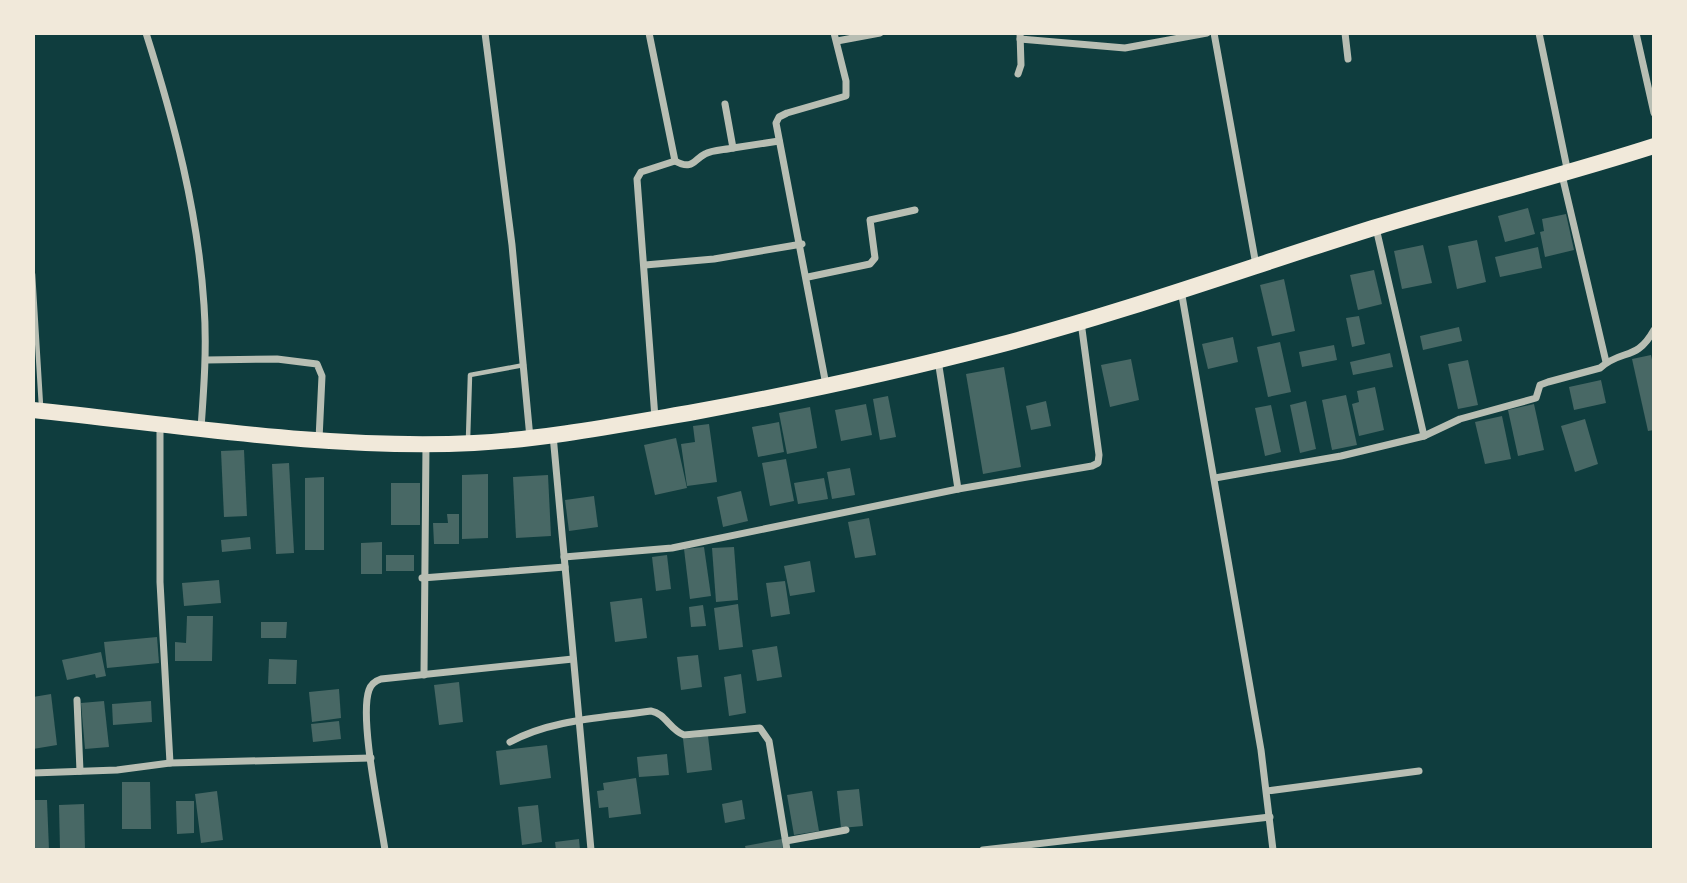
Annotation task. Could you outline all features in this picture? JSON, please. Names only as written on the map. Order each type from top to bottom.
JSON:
[{"type":"main road","points":[[37,410],[319,439],[426,443],[530,438],[654,419],[827,387],[1081,321],[1376,227],[1565,175],[1654,146]]},
{"type":"street","points":[[146,33],[165,93],[187,186],[203,287],[206,360],[201,428]]},
{"type":"street","points":[[485,33],[530,438]]},
{"type":"street","points":[[649,33],[675,161]]},
{"type":"street","points":[[827,387],[802,244],[776,123],[779,117],[846,96],[846,80],[836,37],[880,33]]},
{"type":"street","points":[[1018,74],[1020,36],[1125,48],[1207,33]]},
{"type":"street","points":[[1214,33],[1256,266]]},
{"type":"street","points":[[1345,33],[1348,60]]},
{"type":"street","points":[[1539,33],[1565,175],[1606,362]]},
{"type":"street","points":[[1636,33],[1654,113]]},
{"type":"street","points":[[725,104],[733,148]]},
{"type":"street","points":[[654,419],[637,178],[640,172],[675,161],[683,164],[697,162],[705,153],[779,141]]},
{"type":"street","points":[[808,277],[870,264],[875,258],[870,220],[915,210]]},
{"type":"street","points":[[1376,227],[1424,436]]},
{"type":"street","points":[[645,265],[714,259],[802,244]]},
{"type":"street","points":[[1181,289],[1267,791],[1273,850]]},
{"type":"street","points":[[564,557],[672,548],[958,489],[1085,469],[1098,463],[1081,321]]},
{"type":"street","points":[[1215,478],[1341,456],[1424,436],[1460,419],[1536,398],[1541,385],[1600,368],[1606,362],[1640,350],[1654,330]]},
{"type":"street","points":[[206,360],[290,360],[317,364],[322,376],[319,439]]},
{"type":"street","points":[[937,360],[958,489]]},
{"type":"street","points":[[160,424],[160,582],[170,763]]},
{"type":"street","points":[[553,435],[591,850]]},
{"type":"street","points":[[424,675],[422,578],[426,443]]},
{"type":"street","points":[[422,578],[565,568]]},
{"type":"street","points":[[384,850],[371,758],[368,699],[372,685],[381,679],[573,659]]},
{"type":"street","points":[[77,700],[80,771]]},
{"type":"street","points":[[510,742],[540,727],[651,710],[660,714],[675,730],[684,735],[760,728],[768,737],[787,850]]},
{"type":"street","points":[[33,773],[170,763],[371,758]]},
{"type":"street","points":[[1267,791],[1419,771]]},
{"type":"street","points":[[983,850],[1270,817]]},
{"type":"street","points":[[786,841],[846,831]]},
{"type":"street","points":[[1058,841],[1059,850]]},
{"type":"lane","points":[[33,274],[37,410]]},
{"type":"lane","points":[[468,443],[470,375],[524,365]]},
{"type":"building","points":[[1528,208],[1535,234],[1505,242],[1498,216]]},
{"type":"building","points":[[1566,214],[1574,250],[1545,257],[1540,232],[1544,231],[1542,219]]},
{"type":"building","points":[[1477,240],[1486,282],[1457,289],[1448,246]]},
{"type":"building","points":[[1423,245],[1432,283],[1402,289],[1394,251]]},
{"type":"building","points":[[1538,247],[1542,268],[1500,277],[1495,257]]},
{"type":"building","points":[[1374,270],[1382,304],[1358,310],[1350,275]]},
{"type":"building","points":[[1284,279],[1295,331],[1272,336],[1260,285]]},
{"type":"building","points":[[1359,316],[1365,344],[1352,347],[1346,318]]},
{"type":"building","points":[[1459,327],[1462,341],[1423,350],[1420,336]]},
{"type":"building","points":[[1233,337],[1238,362],[1208,369],[1202,344]]},
{"type":"building","points":[[1280,342],[1291,392],[1268,397],[1257,347]]},
{"type":"building","points":[[1334,345],[1337,360],[1302,367],[1299,352]]},
{"type":"building","points":[[1390,353],[1393,367],[1353,375],[1350,362]]},
{"type":"building","points":[[1651,355],[1654,369],[1654,430],[1648,431],[1632,359]]},
{"type":"building","points":[[1131,359],[1139,400],[1110,407],[1101,365]]},
{"type":"building","points":[[1468,360],[1478,405],[1458,409],[1448,364]]},
{"type":"building","points":[[1004,367],[1021,467],[983,474],[966,374]]},
{"type":"building","points":[[1601,380],[1606,403],[1574,410],[1569,387]]},
{"type":"building","points":[[1375,387],[1384,430],[1359,436],[1352,404],[1359,402],[1357,391]]},
{"type":"building","points":[[1346,395],[1357,445],[1332,450],[1322,400]]},
{"type":"building","points":[[888,396],[896,437],[880,440],[873,399]]},
{"type":"building","points":[[1046,401],[1051,426],[1031,430],[1026,406]]},
{"type":"building","points":[[1306,401],[1316,449],[1300,453],[1290,405]]},
{"type":"building","points":[[866,404],[872,435],[841,441],[835,410]]},
{"type":"building","points":[[1534,404],[1544,450],[1518,456],[1508,410]]},
{"type":"building","points":[[1271,405],[1281,452],[1265,456],[1255,408]]},
{"type":"building","points":[[810,407],[817,448],[787,454],[779,413]]},
{"type":"building","points":[[1502,416],[1511,459],[1485,464],[1475,422]]},
{"type":"building","points":[[1585,419],[1598,464],[1575,472],[1561,426]]},
{"type":"building","points":[[779,422],[784,452],[758,457],[752,427]]},
{"type":"building","points":[[709,424],[717,482],[687,486],[681,444],[695,442],[693,426]]},
{"type":"building","points":[[676,438],[687,488],[655,495],[644,445]]},
{"type":"building","points":[[244,450],[247,516],[224,517],[221,451]]},
{"type":"building","points":[[786,459],[794,501],[770,506],[762,463]]},
{"type":"building","points":[[289,463],[294,553],[276,554],[272,464]]},
{"type":"building","points":[[850,468],[855,495],[832,499],[827,472]]},
{"type":"building","points":[[488,474],[488,538],[462,539],[462,475]]},
{"type":"building","points":[[548,475],[551,536],[516,538],[513,477]]},
{"type":"building","points":[[324,477],[324,550],[305,550],[305,478]]},
{"type":"building","points":[[824,478],[828,499],[798,504],[794,483]]},
{"type":"building","points":[[391,483],[420,483],[420,525],[391,525]]},
{"type":"building","points":[[741,491],[748,521],[723,527],[717,497]]},
{"type":"building","points":[[594,496],[598,527],[569,531],[565,500]]},
{"type":"building","points":[[447,514],[459,514],[459,544],[434,544],[433,523],[448,523]]},
{"type":"building","points":[[869,518],[876,555],[855,558],[848,522]]},
{"type":"building","points":[[250,537],[251,549],[222,552],[221,540]]},
{"type":"building","points":[[382,542],[382,574],[361,574],[361,543]]},
{"type":"building","points":[[704,547],[711,596],[690,599],[684,549]]},
{"type":"building","points":[[734,547],[738,600],[716,602],[712,548]]},
{"type":"building","points":[[386,555],[414,555],[414,571],[386,571]]},
{"type":"building","points":[[667,555],[671,589],[656,591],[652,557]]},
{"type":"building","points":[[810,561],[815,592],[790,596],[784,566]]},
{"type":"building","points":[[219,580],[221,603],[184,606],[182,583]]},
{"type":"building","points":[[785,581],[790,614],[771,617],[766,583]]},
{"type":"building","points":[[642,598],[647,638],[615,642],[610,602]]},
{"type":"building","points":[[738,604],[743,647],[719,650],[714,608]]},
{"type":"building","points":[[703,605],[706,626],[691,627],[689,607]]},
{"type":"building","points":[[187,616],[213,616],[212,661],[175,661],[175,642],[186,643]]},
{"type":"building","points":[[261,622],[287,622],[286,638],[261,638]]},
{"type":"building","points":[[157,637],[159,663],[107,668],[104,642]]},
{"type":"building","points":[[777,646],[782,677],[757,681],[752,650]]},
{"type":"building","points":[[101,652],[106,676],[96,678],[95,674],[67,680],[62,660]]},
{"type":"building","points":[[698,655],[702,687],[681,690],[677,657]]},
{"type":"building","points":[[269,659],[297,660],[296,684],[268,684]]},
{"type":"building","points":[[741,674],[746,713],[729,716],[724,677]]},
{"type":"building","points":[[459,682],[463,722],[439,725],[434,685]]},
{"type":"building","points":[[339,689],[341,718],[312,722],[309,692]]},
{"type":"building","points":[[51,694],[57,745],[33,749],[33,697]]},
{"type":"building","points":[[104,701],[109,747],[85,749],[81,703]]},
{"type":"building","points":[[151,701],[152,722],[113,725],[112,704]]},
{"type":"building","points":[[339,721],[341,739],[313,742],[311,724]]},
{"type":"building","points":[[708,736],[712,770],[687,773],[683,739]]},
{"type":"building","points":[[547,745],[551,778],[500,785],[496,751]]},
{"type":"building","points":[[667,754],[669,775],[639,777],[637,757]]},
{"type":"building","points":[[636,778],[641,814],[609,818],[608,807],[599,808],[597,791],[604,790],[603,783]]},
{"type":"building","points":[[122,782],[150,782],[151,829],[122,829]]},
{"type":"building","points":[[859,789],[863,826],[841,828],[837,791]]},
{"type":"building","points":[[217,791],[223,840],[201,843],[195,794]]},
{"type":"building","points":[[812,791],[819,831],[794,835],[787,795]]},
{"type":"building","points":[[33,800],[47,800],[49,850],[33,850]]},
{"type":"building","points":[[742,800],[745,819],[725,823],[722,804]]},
{"type":"building","points":[[176,801],[194,801],[194,833],[177,834]]},
{"type":"building","points":[[84,804],[85,850],[60,850],[59,805]]},
{"type":"building","points":[[538,805],[542,842],[522,845],[518,807]]},
{"type":"building","points":[[579,839],[580,850],[556,850],[555,842]]},
{"type":"building","points":[[782,839],[783,850],[746,850],[745,846]]}]
